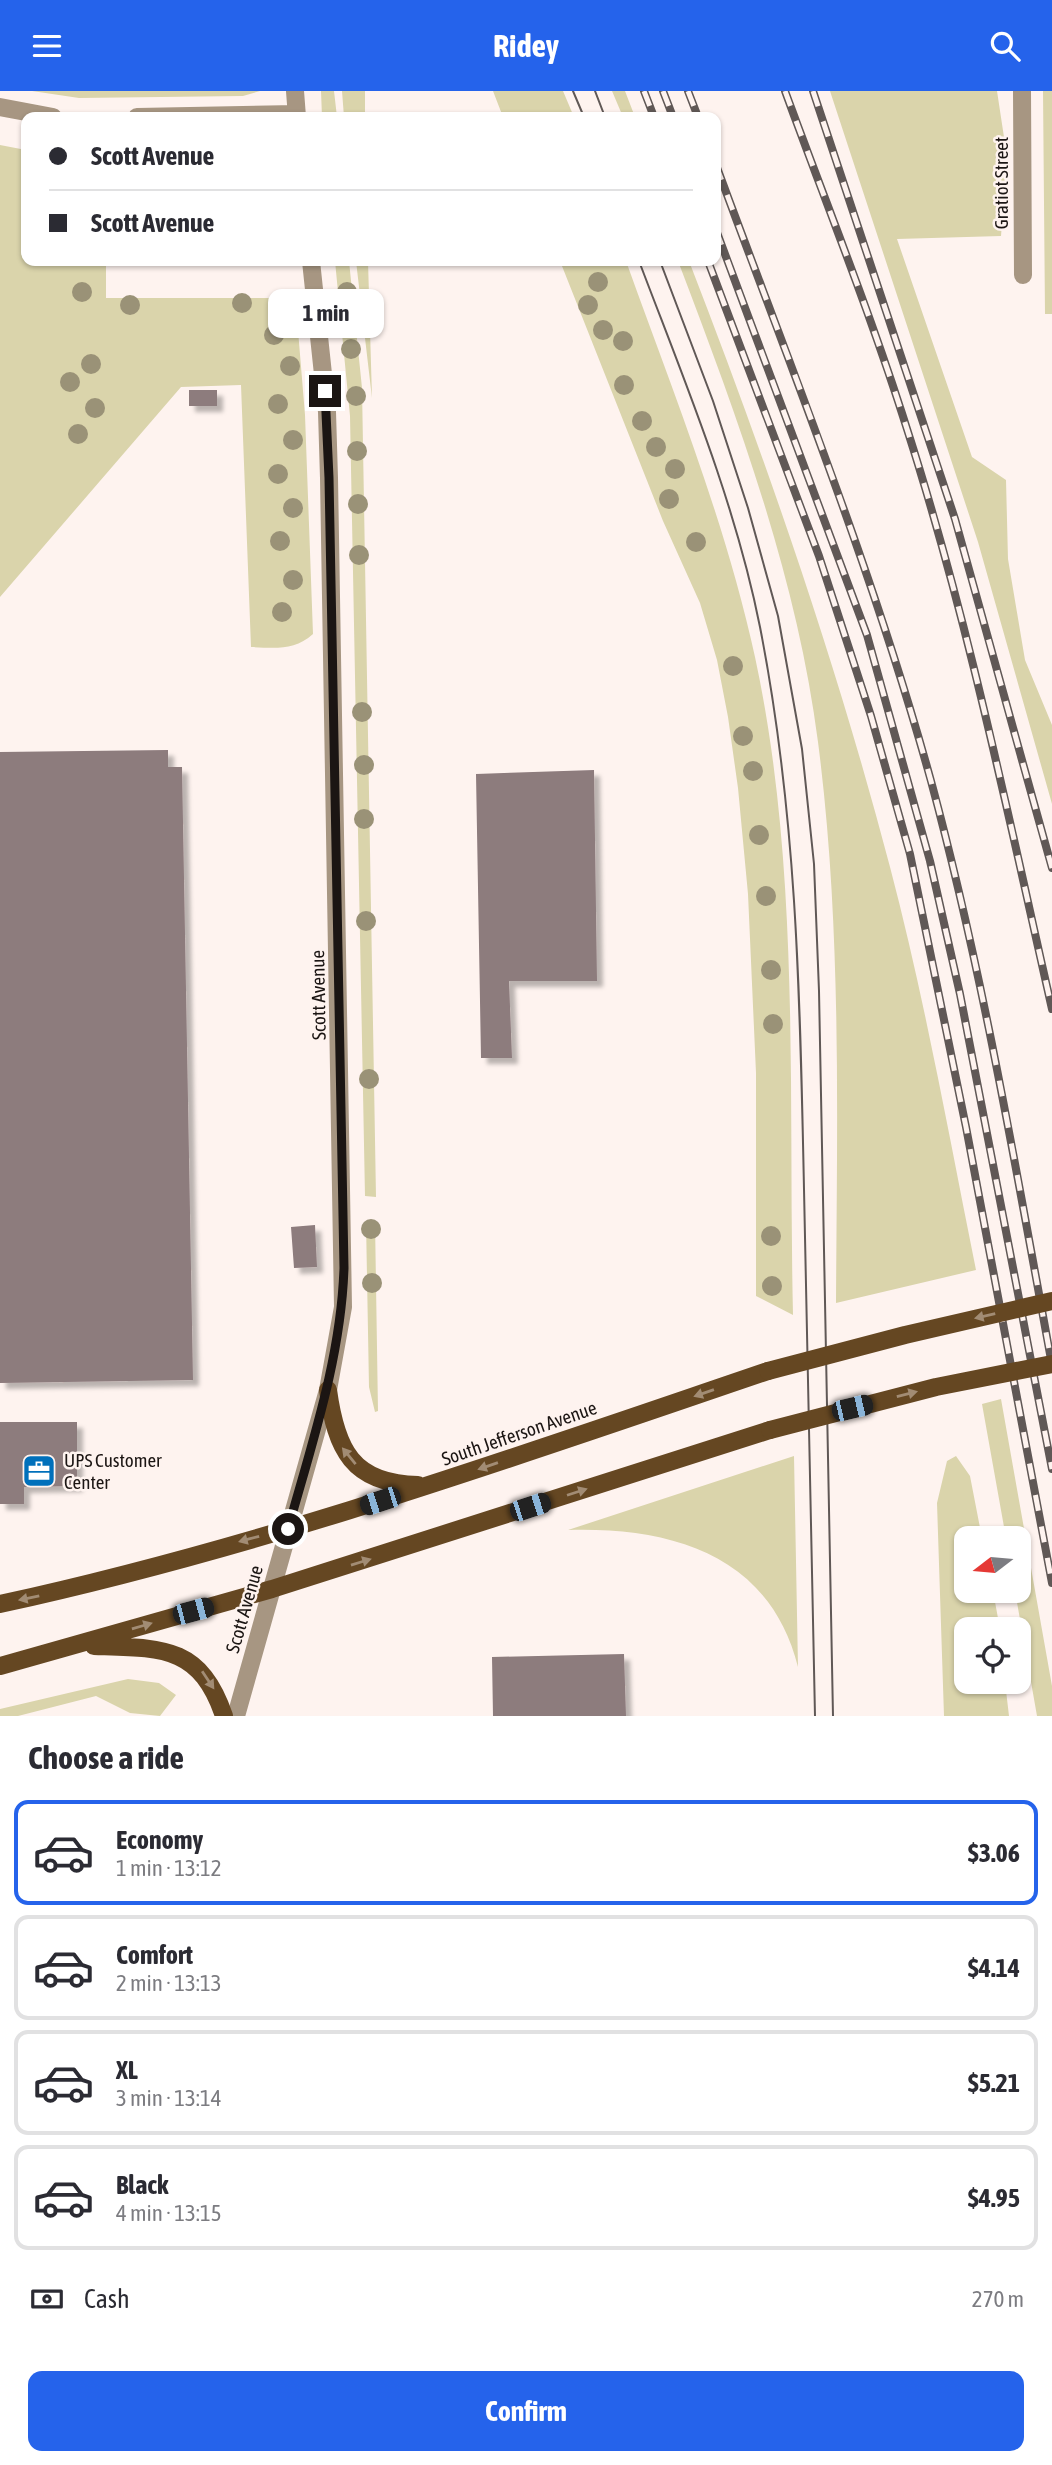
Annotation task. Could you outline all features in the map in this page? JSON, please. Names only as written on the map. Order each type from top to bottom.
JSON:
[{"type":"main road","name":"South Jefferson Avenue","points":[[0,1605],[85,1585],[288,1529],[432,1485],[768,1371],[905,1335],[1052,1301]]},
{"type":"main road","points":[[0,1667],[272,1589],[770,1430],[936,1387],[1052,1363]]},
{"type":"main road","points":[[328,1390],[338,1440],[356,1465],[388,1482],[432,1485]]},
{"type":"main road","points":[[77,1645],[153,1650],[187,1659],[206,1676],[224,1716]]},
{"type":"street","points":[[295,91],[297,112]]},
{"type":"street","name":"Gratiot Street","points":[[1022,91],[1023,275]]},
{"type":"street","points":[[0,107],[26,112]]},
{"type":"street","name":"Scott Avenue","points":[[236,1716],[328,1390],[343,1307],[329,478],[327,412],[312,266]]},
{"type":"shaded area","points":[[32,91],[260,91],[243,96],[79,98]]},
{"type":"shaded area","points":[[321,91],[334,91],[336,112],[322,112]]},
{"type":"shaded area","points":[[342,91],[365,91],[365,112],[344,112]]},
{"type":"shaded area","points":[[493,91],[563,91],[572,112],[501,112]]},
{"type":"shaded area","points":[[612,91],[625,91],[633,112],[621,112]]},
{"type":"shaded area","points":[[830,91],[997,91],[1007,157],[1001,236],[897,239],[972,457],[1006,480],[1008,559],[1025,660],[1052,725],[1052,804],[978,542]]},
{"type":"shaded area","points":[[1043,91],[1052,91],[1052,314],[1045,314]]},
{"type":"shaded area","points":[[0,145],[21,149],[21,266],[106,266],[106,298],[287,298],[288,306],[296,306],[305,415],[313,634],[291,646],[251,647],[241,385],[181,387],[0,597]]},
{"type":"shaded area","points":[[335,266],[350,266],[362,388],[376,1197],[365,1196],[350,416]]},
{"type":"shaded area","points":[[357,266],[368,266],[372,398]]},
{"type":"shaded area","points":[[562,266],[628,266],[713,506],[743,606],[755,657],[770,738],[786,902],[791,1068],[793,1315],[756,1296],[756,1073],[748,894],[738,788],[717,660],[700,603],[663,521]]},
{"type":"shaded area","points":[[680,266],[691,266],[718,336],[798,561],[847,713],[890,867],[914,967],[976,1270],[836,1303],[835,952],[826,812],[818,742],[796,619],[780,558],[722,378]]},
{"type":"shaded area","points":[[366,1221],[375,1221],[378,1411],[375,1412],[369,1387]]},
{"type":"shaded area","points":[[1001,1399],[1024,1526],[1004,1526],[982,1404]]},
{"type":"shaded area","points":[[794,1456],[798,1667],[784,1629],[765,1598],[740,1574],[712,1555],[679,1542],[644,1534],[568,1530]]},
{"type":"shaded area","points":[[956,1456],[970,1476],[980,1526],[954,1526],[954,1603],[995,1603],[998,1617],[954,1617],[954,1694],[1006,1694],[1009,1716],[944,1716],[937,1503],[947,1461]]},
{"type":"shaded area","points":[[1031,1568],[1052,1686],[1052,1716],[1037,1716],[1031,1682],[1031,1617],[1020,1617],[1017,1603],[1031,1603]]},
{"type":"shaded area","points":[[128,1679],[159,1683],[176,1695],[160,1716],[130,1713],[96,1696],[18,1716],[0,1716],[0,1709]]},
{"type":"building","points":[[189,390],[217,390],[217,406],[189,406]]},
{"type":"building","points":[[168,750],[168,767],[182,767],[193,1380],[0,1383],[0,752]]},
{"type":"building","points":[[594,770],[597,981],[509,981],[512,1058],[481,1058],[476,774]]},
{"type":"building","points":[[315,1225],[317,1267],[294,1268],[291,1227]]},
{"type":"building","name":"UPS Customer Center","points":[[0,1422],[77,1422],[77,1486],[24,1487],[24,1504],[0,1504]]},
{"type":"building","points":[[624,1654],[626,1716],[493,1716],[492,1657]]},
{"type":"tram line","points":[[573,91],[582,112]]},
{"type":"tram line","points":[[595,91],[603,112]]},
{"type":"tram line","points":[[641,266],[707,441],[737,533],[760,627],[782,768],[794,907],[801,1047],[815,1716]]},
{"type":"tram line","points":[[662,266],[713,401],[748,508],[778,616],[802,749],[814,864],[819,991],[833,1716]]},
{"type":"railway","points":[[644,91],[652,112]]},
{"type":"railway","points":[[663,91],[671,112]]},
{"type":"railway","points":[[688,91],[696,112]]},
{"type":"railway","points":[[785,91],[879,344],[929,501],[986,717],[1052,1009]]},
{"type":"railway","points":[[813,91],[955,519],[1052,868]]},
{"type":"railway","points":[[721,178],[857,547],[931,781],[983,999],[1052,1365]]},
{"type":"railway","points":[[721,243],[867,635],[930,861],[960,994],[1052,1469]]},
{"type":"railway","points":[[710,266],[819,556],[871,716],[910,854],[966,1127],[1052,1583]]},
{"type":"place","name":"UPS Customer Center","points":[[39,1471]]},
{"type":"route","points":[[288,1529],[328,1390],[343,1307],[329,478],[325,391]]}]
